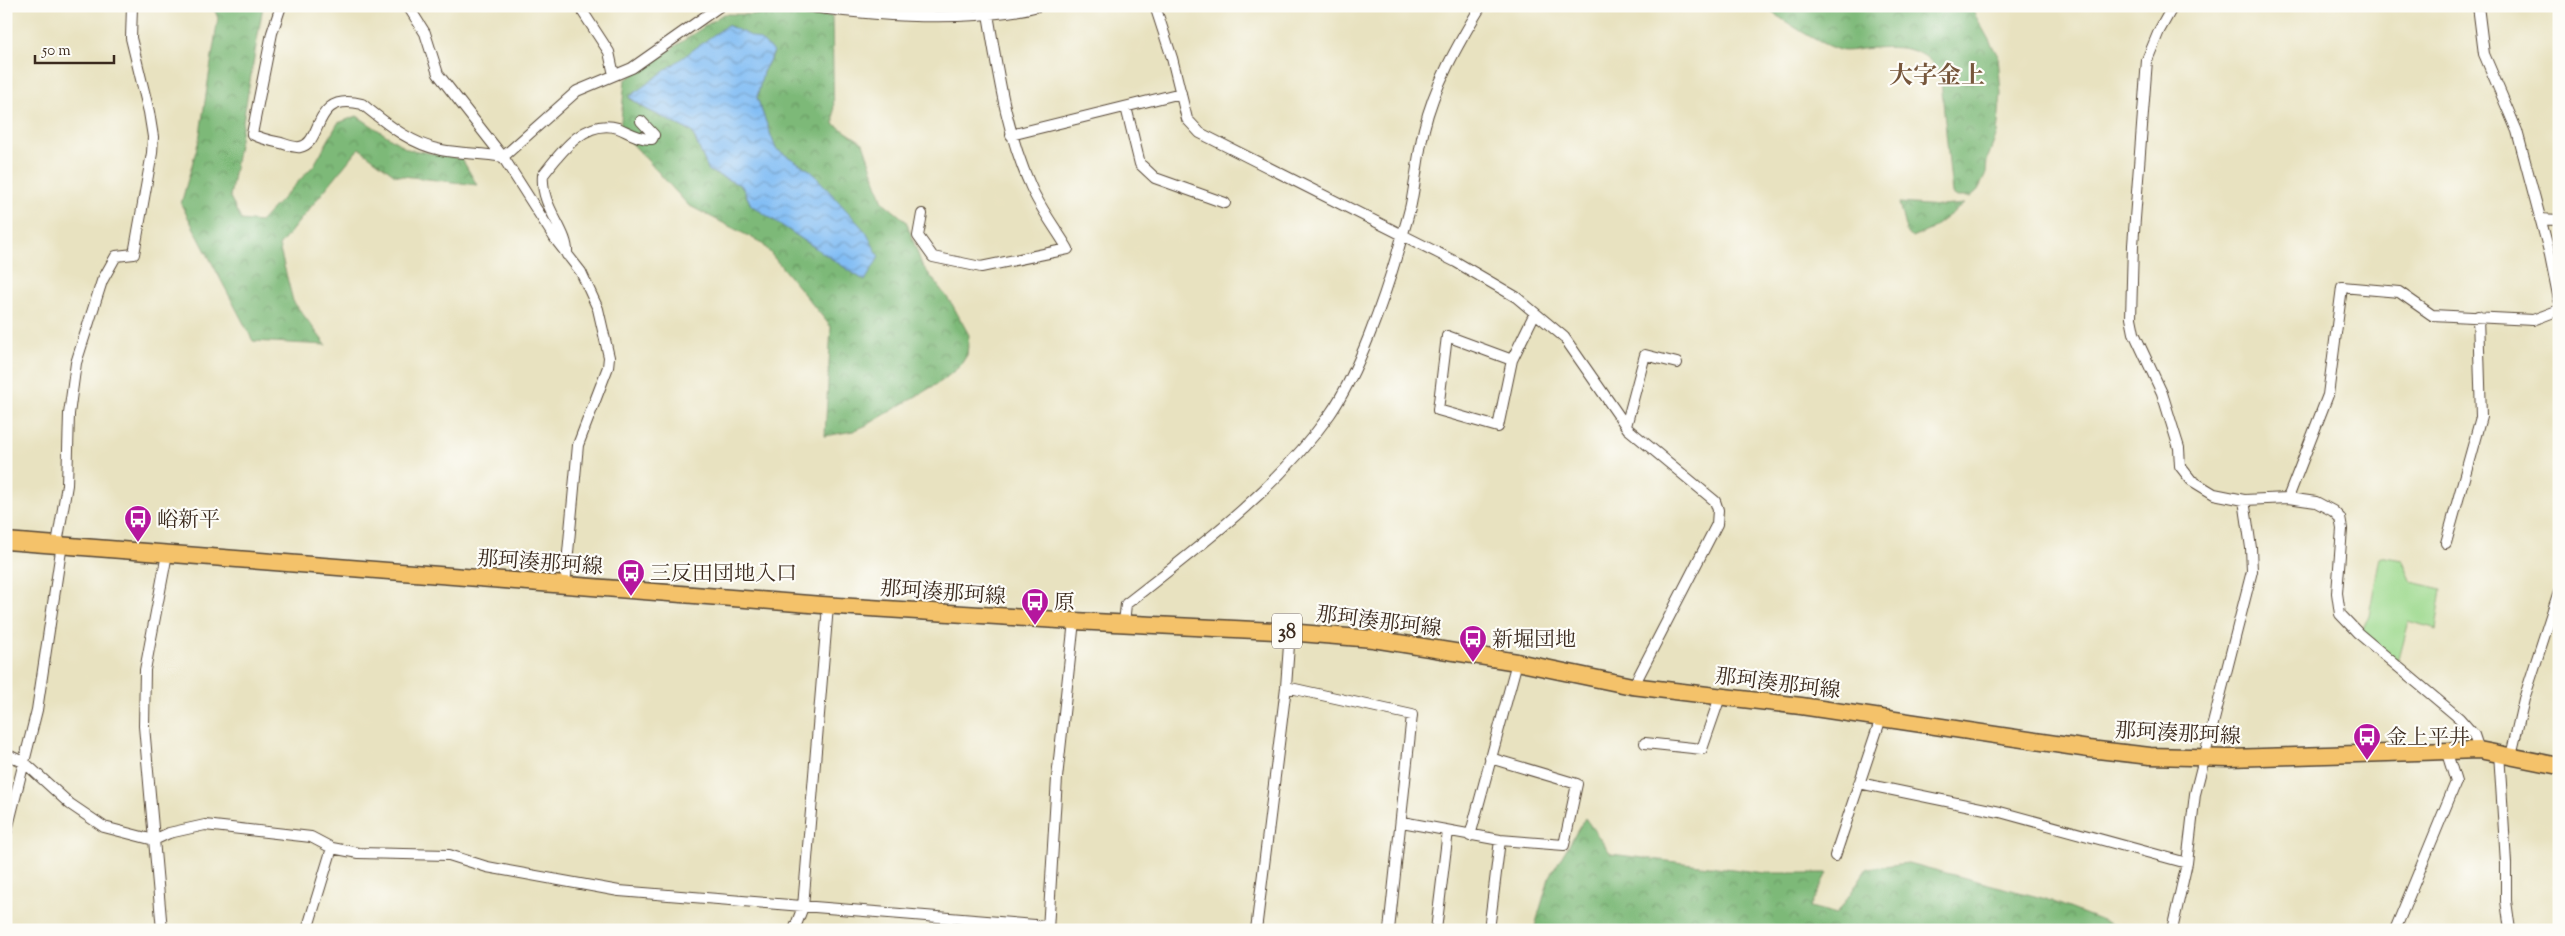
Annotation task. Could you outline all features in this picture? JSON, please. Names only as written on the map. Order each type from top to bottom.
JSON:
[{"type":"main road","name":"那珂湊那珂線","points":[[6,541],[828,606],[1290,632],[1373,639],[1516,662],[1634,687],[1800,706],[2089,750],[2205,759],[2480,750],[2559,766]]},
{"type":"street","points":[[6,834],[37,710],[67,485],[68,414],[76,363],[102,282],[116,256],[134,254],[152,153],[153,137],[149,112],[131,38],[132,6]]},
{"type":"street","points":[[281,6],[272,32],[252,134],[260,139],[299,148],[306,145],[324,112],[332,106],[352,101],[362,104],[410,140],[424,146],[443,151],[482,153],[503,157]]},
{"type":"street","points":[[408,6],[425,33],[438,74],[503,157],[581,272],[598,309],[610,357],[608,367],[578,445],[565,585]]},
{"type":"street","points":[[579,6],[609,52],[614,75]]},
{"type":"street","points":[[503,157],[578,91],[632,68],[720,6]]},
{"type":"street","points":[[804,6],[852,13],[912,11],[988,14],[1038,6]]},
{"type":"street","points":[[1155,6],[1187,119],[1210,140],[1323,194],[1456,262],[1507,292],[1564,337],[1626,426],[1715,501],[1718,510],[1717,524],[1634,687]]},
{"type":"street","points":[[1124,623],[1126,604],[1194,551],[1245,507],[1292,460],[1330,414],[1354,372],[1378,309],[1402,236],[1411,205],[1424,129],[1431,105],[1455,50],[1481,6]]},
{"type":"street","points":[[2174,6],[2159,31],[2147,60],[2132,245],[2130,318],[2134,333],[2162,393],[2179,448],[2180,466],[2191,480],[2214,494],[2244,500],[2288,498],[2316,502],[2333,511],[2340,518],[2342,544],[2337,594],[2340,614],[2358,633],[2438,698],[2468,727],[2474,735],[2480,750]]},
{"type":"street","points":[[2478,6],[2484,54],[2517,132],[2559,300]]},
{"type":"street","points":[[922,214],[918,236],[932,257],[981,266],[1068,249],[1031,188],[1011,135],[1005,114],[988,14]]},
{"type":"street","points":[[1011,135],[1181,93]]},
{"type":"street","points":[[1126,107],[1140,164],[1156,178],[1225,203]]},
{"type":"street","points":[[567,254],[566,241],[545,197],[543,175],[562,151],[584,133],[598,126],[616,128],[652,139],[654,135],[641,121]]},
{"type":"street","points":[[2540,219],[2559,220]]},
{"type":"street","points":[[2288,498],[2328,395],[2342,288],[2400,292],[2432,315],[2533,320],[2559,310]]},
{"type":"street","points":[[1512,360],[1446,336],[1438,410],[1498,427],[1512,360],[1535,313]]},
{"type":"street","points":[[2446,542],[2481,417],[2478,316]]},
{"type":"street","points":[[1626,426],[1645,355],[1677,363]]},
{"type":"street","points":[[2172,930],[2187,863],[2195,794],[2252,571],[2251,548],[2244,500]]},
{"type":"street","points":[[162,930],[144,726],[145,670],[167,554]]},
{"type":"street","points":[[2510,930],[2506,902],[2505,754],[2559,592]]},
{"type":"street","points":[[794,930],[803,907],[828,606]]},
{"type":"street","points":[[6,754],[25,763],[70,804],[104,827],[154,840],[169,833],[205,825],[311,837],[332,848],[375,854],[449,855],[488,866],[619,891],[1048,928],[1057,778],[1074,621]]},
{"type":"street","points":[[1256,930],[1286,687],[1290,632]]},
{"type":"street","points":[[1470,836],[1490,758],[1503,718],[1516,662]]},
{"type":"street","points":[[1286,687],[1412,715],[1389,930]]},
{"type":"street","points":[[1645,743],[1702,749],[1720,697]]},
{"type":"street","points":[[1835,856],[1881,718]]},
{"type":"street","points":[[2395,930],[2456,782],[2446,750]]},
{"type":"street","points":[[1402,822],[1470,836],[1564,845],[1577,784],[1490,758]]},
{"type":"street","points":[[1859,783],[2000,812],[2187,863]]},
{"type":"street","points":[[1436,930],[1448,831]]},
{"type":"street","points":[[1489,930],[1500,840]]},
{"type":"street","points":[[308,930],[332,848]]},
{"type":"green space","points":[[213,6],[263,6],[230,197],[241,220],[260,222],[314,165],[338,123],[357,116],[407,149],[462,159],[477,185],[395,175],[359,148],[279,246],[293,301],[326,345],[253,341],[181,204],[199,140],[218,18]]},
{"type":"green space","points":[[1762,6],[1970,6],[1998,56],[2001,94],[1997,134],[1987,160],[1986,174],[1978,190],[1970,197],[1956,197],[1952,194],[1941,81],[1936,69],[1929,60],[1920,53],[1898,48],[1839,50],[1809,36]]},
{"type":"green space","points":[[723,14],[832,16],[834,124],[863,143],[883,202],[906,221],[922,265],[952,304],[969,335],[967,355],[960,366],[942,381],[867,425],[853,431],[825,436],[831,327],[762,243],[688,205],[620,130],[625,80]],"holes":[[[774,53],[763,72],[757,98],[776,149],[811,171],[865,281],[751,205],[742,186],[709,171],[692,132],[646,109],[629,98]]]},
{"type":"green space","points":[[1899,203],[1941,206],[1964,204],[1930,230],[1912,238],[1906,231]]},
{"type":"green space","points":[[2380,556],[2402,560],[2412,582],[2442,589],[2436,629],[2409,621],[2398,663],[2361,633],[2369,615]]},
{"type":"green space","points":[[1585,818],[1611,854],[1765,873],[1828,873],[1810,907],[1837,914],[1867,868],[1908,863],[2046,899],[2126,930],[1534,930],[1549,878]]},
{"type":"water","points":[[727,25],[762,41],[774,52],[763,72],[757,98],[776,149],[811,171],[866,232],[879,257],[865,281],[751,205],[742,186],[709,171],[692,132],[646,109],[629,97]]},
{"type":"place","name":"峪新平","points":[[138,543]]},
{"type":"place","name":"三反田団地入口","points":[[631,597]]},
{"type":"place","name":"原","points":[[1035,626]]},
{"type":"place","name":"新堀団地","points":[[1473,663]]},
{"type":"place","name":"金上平井","points":[[2367,761]]},
{"type":"district","name":"大字金上","points":[[1937,75]]}]
